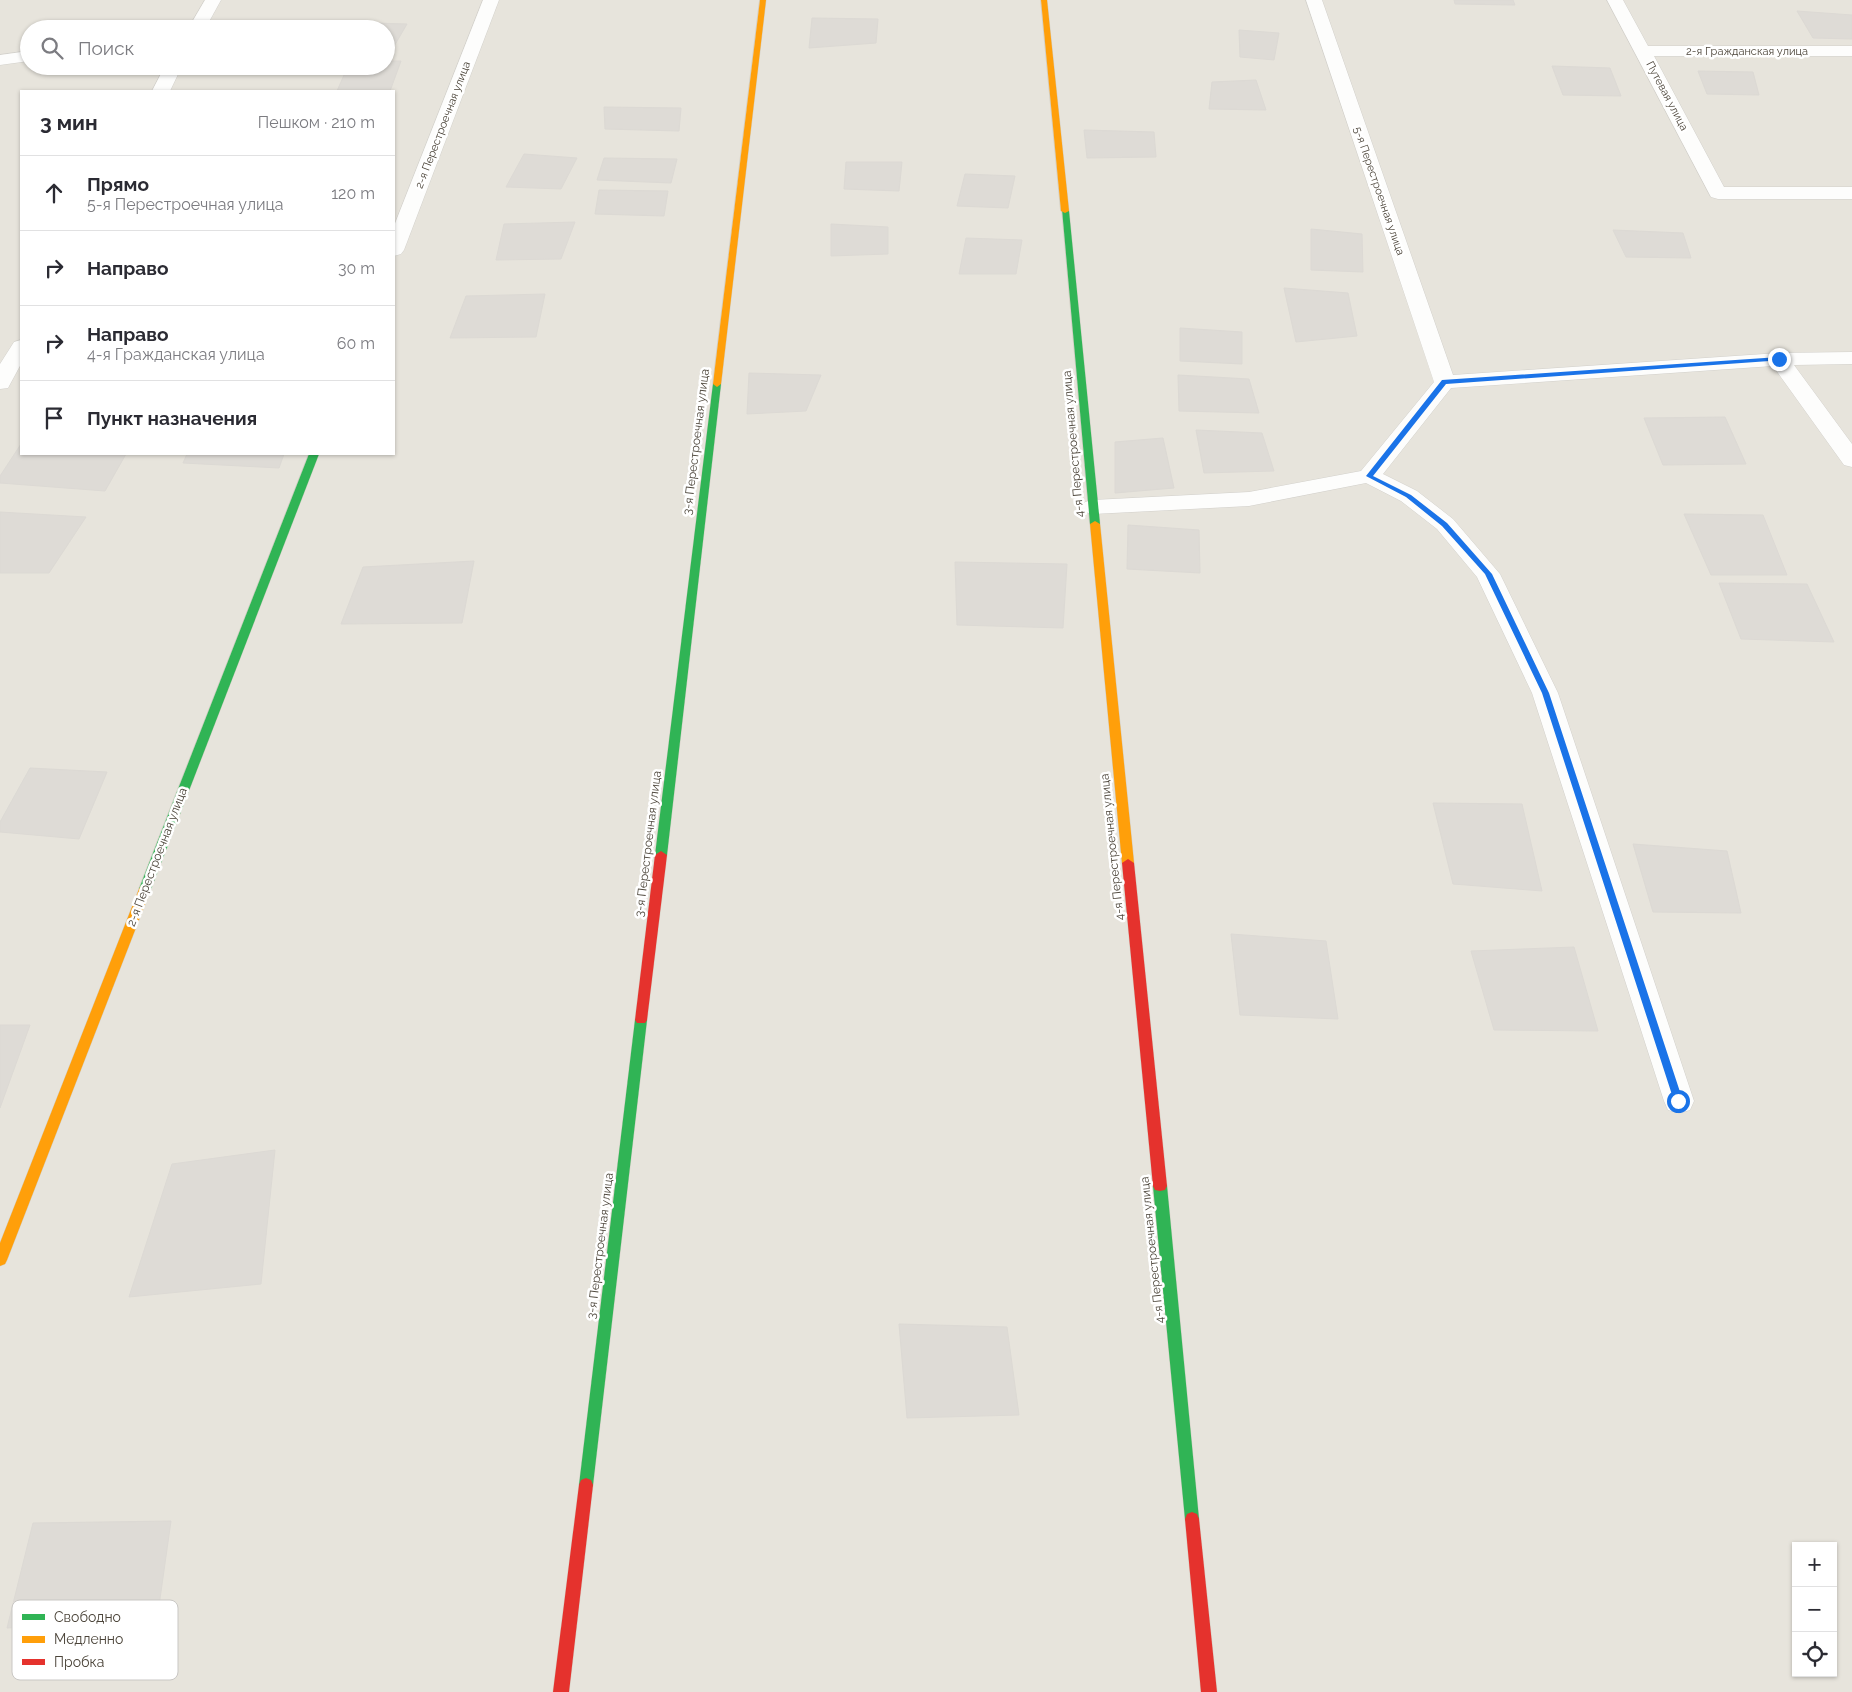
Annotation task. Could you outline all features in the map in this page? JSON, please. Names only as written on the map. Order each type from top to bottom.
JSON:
[{"type":"street","points":[[202,20],[214,0]]},
{"type":"street","name":"2-я Перестроечная улица","points":[[395,247],[491,0]]},
{"type":"street","name":"3-я Перестроечная улица","points":[[561,1692],[763,0]]},
{"type":"street","name":"4-я Перестроечная улица","points":[[1044,0],[1209,1692]]},
{"type":"street","name":"5-я Перестроечная улица","points":[[1314,0],[1444,382]]},
{"type":"street","name":"Путевая улица","points":[[1615,0],[1718,193],[1852,193]]},
{"type":"street","name":"2-я Гражданская улица","points":[[1642,51],[1852,51]]},
{"type":"street","points":[[0,60],[20,57]]},
{"type":"street","points":[[162,90],[169,75]]},
{"type":"street","points":[[0,343],[20,342]]},
{"type":"street","points":[[0,383],[20,348]]},
{"type":"street","points":[[1369,476],[1444,382],[1779,359],[1852,358]]},
{"type":"street","points":[[1779,359],[1852,460]]},
{"type":"street","name":"2-я Перестроечная улица","points":[[0,1260],[314,455]]},
{"type":"street","points":[[1093,507],[1249,499],[1369,476],[1409,496],[1445,524],[1488,574],[1546,693],[1678,1101]]},
{"type":"shaded area","points":[[0,0],[1852,0],[1852,1692],[0,1692]]},
{"type":"building","points":[[1454,0],[1513,0],[1515,5],[1455,4]]},
{"type":"building","points":[[1797,11],[1852,15],[1852,39],[1813,38]]},
{"type":"building","points":[[812,18],[878,19],[876,43],[809,48]]},
{"type":"building","points":[[395,24],[407,24],[395,45]]},
{"type":"building","points":[[1239,30],[1279,33],[1274,60],[1240,57]]},
{"type":"building","points":[[395,61],[401,61],[390,90],[337,90],[344,75],[395,75]]},
{"type":"building","points":[[1552,66],[1610,68],[1621,96],[1563,95]]},
{"type":"building","points":[[1698,71],[1753,72],[1759,95],[1707,94]]},
{"type":"building","points":[[1256,80],[1266,110],[1209,109],[1212,82]]},
{"type":"building","points":[[604,107],[681,108],[679,131],[605,129]]},
{"type":"building","points":[[1084,130],[1154,132],[1156,157],[1087,158]]},
{"type":"building","points":[[524,154],[577,158],[561,189],[506,187]]},
{"type":"building","points":[[604,158],[677,159],[671,183],[597,180]]},
{"type":"building","points":[[846,162],[902,162],[899,191],[844,189]]},
{"type":"building","points":[[965,174],[1015,176],[1008,208],[957,206]]},
{"type":"building","points":[[599,190],[668,191],[664,216],[595,214]]},
{"type":"building","points":[[575,222],[561,259],[496,260],[504,224]]},
{"type":"building","points":[[831,224],[888,227],[888,254],[831,256]]},
{"type":"building","points":[[1311,229],[1362,234],[1363,272],[1311,270]]},
{"type":"building","points":[[1613,230],[1683,233],[1691,258],[1626,257]]},
{"type":"building","points":[[966,238],[1022,240],[1016,274],[959,274]]},
{"type":"building","points":[[1284,288],[1348,293],[1357,336],[1296,342]]},
{"type":"building","points":[[545,294],[536,337],[450,338],[466,296]]},
{"type":"building","points":[[1180,328],[1242,332],[1242,364],[1180,361]]},
{"type":"building","points":[[749,373],[821,375],[806,411],[747,414]]},
{"type":"building","points":[[1178,375],[1249,379],[1259,413],[1179,411]]},
{"type":"building","points":[[1725,417],[1746,464],[1663,465],[1644,418]]},
{"type":"building","points":[[1196,430],[1262,433],[1274,471],[1204,473]]},
{"type":"building","points":[[1163,438],[1174,488],[1115,493],[1115,442]]},
{"type":"building","points":[[20,446],[20,455],[125,455],[105,491],[0,483],[0,476]]},
{"type":"building","points":[[187,455],[284,455],[279,468],[183,463]]},
{"type":"building","points":[[0,512],[86,517],[49,573],[0,573]]},
{"type":"building","points":[[1684,514],[1763,515],[1787,575],[1711,575]]},
{"type":"building","points":[[1128,525],[1199,530],[1200,573],[1127,569]]},
{"type":"building","points":[[474,561],[462,623],[341,624],[363,567]]},
{"type":"building","points":[[955,562],[1067,564],[1063,628],[957,625]]},
{"type":"building","points":[[1719,583],[1807,584],[1834,642],[1741,639]]},
{"type":"building","points":[[30,768],[107,772],[79,839],[0,832],[0,822]]},
{"type":"building","points":[[1433,803],[1522,804],[1542,891],[1453,884]]},
{"type":"building","points":[[1633,844],[1727,851],[1741,913],[1653,912]]},
{"type":"building","points":[[1231,934],[1326,941],[1338,1019],[1240,1015]]},
{"type":"building","points":[[1574,947],[1598,1031],[1494,1030],[1471,951]]},
{"type":"building","points":[[0,1025],[30,1025],[0,1108]]},
{"type":"building","points":[[275,1150],[261,1284],[129,1297],[172,1164]]},
{"type":"building","points":[[899,1324],[1007,1327],[1019,1415],[907,1418]]},
{"type":"building","points":[[171,1521],[160,1600],[14,1600],[33,1523]]},
{"type":"building","points":[[12,1608],[12,1628],[7,1628]]},
{"type":"traffic: fast","points":[[1065,211],[1095,524]]},
{"type":"traffic: fast","points":[[661,855],[717,384]]},
{"type":"traffic: fast","points":[[145,889],[314,455]]},
{"type":"traffic: fast","points":[[586,1485],[641,1020]]},
{"type":"traffic: fast","points":[[1160,1186],[1192,1519]]},
{"type":"traffic: slow","points":[[717,384],[763,0]]},
{"type":"traffic: slow","points":[[1044,0],[1065,211]]},
{"type":"traffic: slow","points":[[1095,524],[1128,863]]},
{"type":"traffic: slow","points":[[0,1260],[145,889]]},
{"type":"traffic: jam","points":[[641,1020],[661,855]]},
{"type":"traffic: jam","points":[[1128,863],[1160,1186]]},
{"type":"traffic: jam","points":[[561,1692],[586,1485]]},
{"type":"traffic: jam","points":[[1192,1519],[1209,1692]]},
{"type":"route","points":[[1678,1101],[1546,693],[1488,574],[1445,524],[1409,496],[1369,476],[1444,382],[1779,359]]}]
